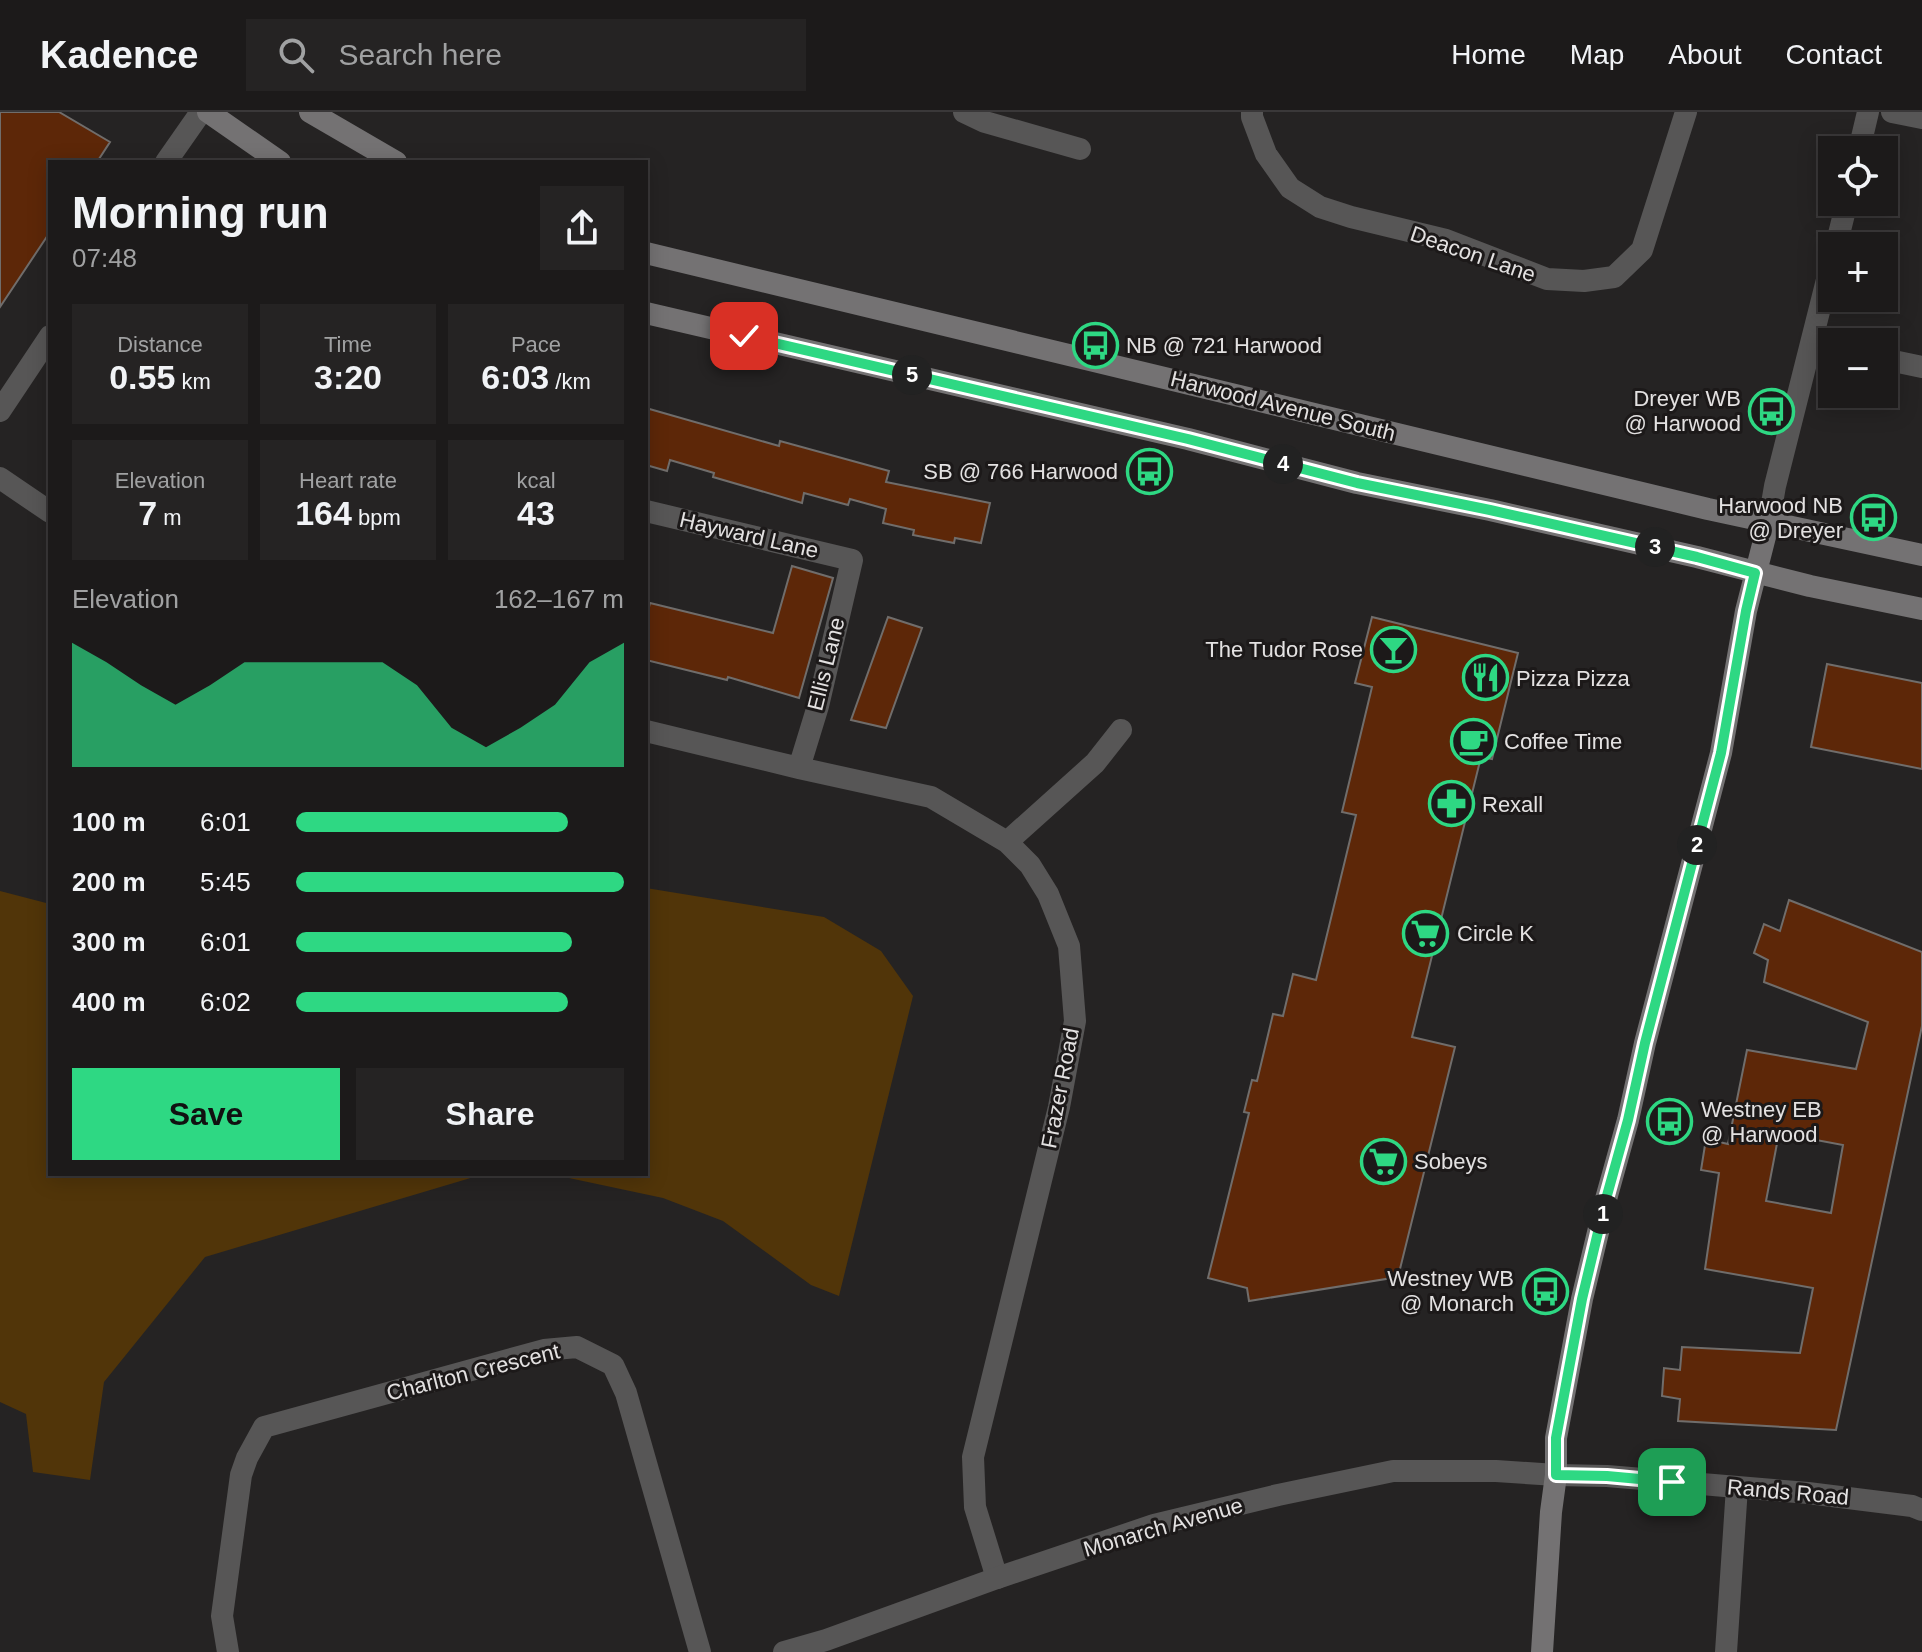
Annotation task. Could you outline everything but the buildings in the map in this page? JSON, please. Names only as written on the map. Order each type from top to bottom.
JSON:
[{"type":"main road","points":[[208,112],[277,160]]},
{"type":"main road","points":[[310,112],[393,160]]},
{"type":"main road","name":"Harwood Avenue South","points":[[648,253],[1708,509],[1922,555]]},
{"type":"main road","points":[[648,313],[1188,439],[1357,483],[1534,520],[1922,609]]},
{"type":"main road","points":[[1542,1652],[1556,1475],[1556,1438],[1582,1299],[1721,753],[1746,611],[1769,521]]},
{"type":"street","points":[[167,160],[201,112]]},
{"type":"street","points":[[964,112],[985,122],[1080,149]]},
{"type":"street","name":"Deacon Lane","points":[[1252,112],[1266,154],[1282,177],[1290,188],[1320,207],[1446,240],[1547,279],[1584,281],[1614,277],[1642,250],[1686,112]]},
{"type":"street","points":[[1862,136],[1868,112]]},
{"type":"street","points":[[1892,112],[1922,118]]},
{"type":"street","points":[[0,411],[48,339]]},
{"type":"street","points":[[1769,521],[1775,486],[1818,356]]},
{"type":"street","points":[[1898,362],[1922,367]]},
{"type":"street","points":[[0,478],[48,511]]},
{"type":"street","name":"Hayward Lane","points":[[648,511],[852,560]]},
{"type":"street","name":"Ellis Lane","points":[[799,768],[818,706],[852,560]]},
{"type":"street","points":[[1007,842],[1095,763],[1121,730]]},
{"type":"street","name":"Frazer Road","points":[[648,731],[931,797],[1007,842],[1030,865],[1048,894],[1069,946],[1075,1021],[1059,1107],[973,1457],[975,1507],[997,1578]]},
{"type":"street","name":"Charlton Crescent","points":[[228,1652],[222,1616],[241,1475],[264,1427],[544,1350],[577,1347],[613,1365],[626,1393],[700,1652]]},
{"type":"street","name":"Monarch Avenue","points":[[784,1652],[1154,1525],[1278,1495],[1393,1471],[1496,1471],[1556,1475]]},
{"type":"street","name":"Rands Road","points":[[1556,1475],[1607,1476],[1841,1496],[1922,1510]]},
{"type":"street","points":[[1726,1652],[1737,1487]]},
{"type":"shaded area","points":[[648,888],[824,917],[881,951],[913,996],[839,1296],[811,1285],[723,1221],[663,1198],[559,1176],[648,1176]]},
{"type":"shaded area","points":[[0,891],[48,903],[48,1176],[477,1176],[205,1257],[104,1382],[90,1480],[33,1472],[26,1414],[0,1402]]},
{"type":"place","name":"NB @ 721 Harwood","points":[[1095,345]]},
{"type":"place","name":"Dreyer WB @ Harwood","points":[[1772,411]]},
{"type":"place","name":"SB @ 766 Harwood","points":[[1149,471]]},
{"type":"place","name":"Harwood NB @ Dreyer","points":[[1874,518]]},
{"type":"place","name":"The Tudor Rose","points":[[1394,649]]},
{"type":"place","name":"Pizza Pizza","points":[[1485,678]]},
{"type":"place","name":"Coffee Time","points":[[1473,741]]},
{"type":"place","name":"Rexall","points":[[1451,804]]},
{"type":"place","name":"Circle K","points":[[1426,933]]},
{"type":"place","name":"Westney EB @ Harwood","points":[[1670,1122]]},
{"type":"place","name":"Sobeys","points":[[1383,1161]]},
{"type":"place","name":"Westney WB @ Monarch","points":[[1545,1291]]},
{"type":"route","points":[[744,336],[1188,439],[1357,483],[1490,510],[1755,573],[1721,753],[1606,1199],[1582,1299],[1556,1438],[1556,1475],[1672,1482]]}]
